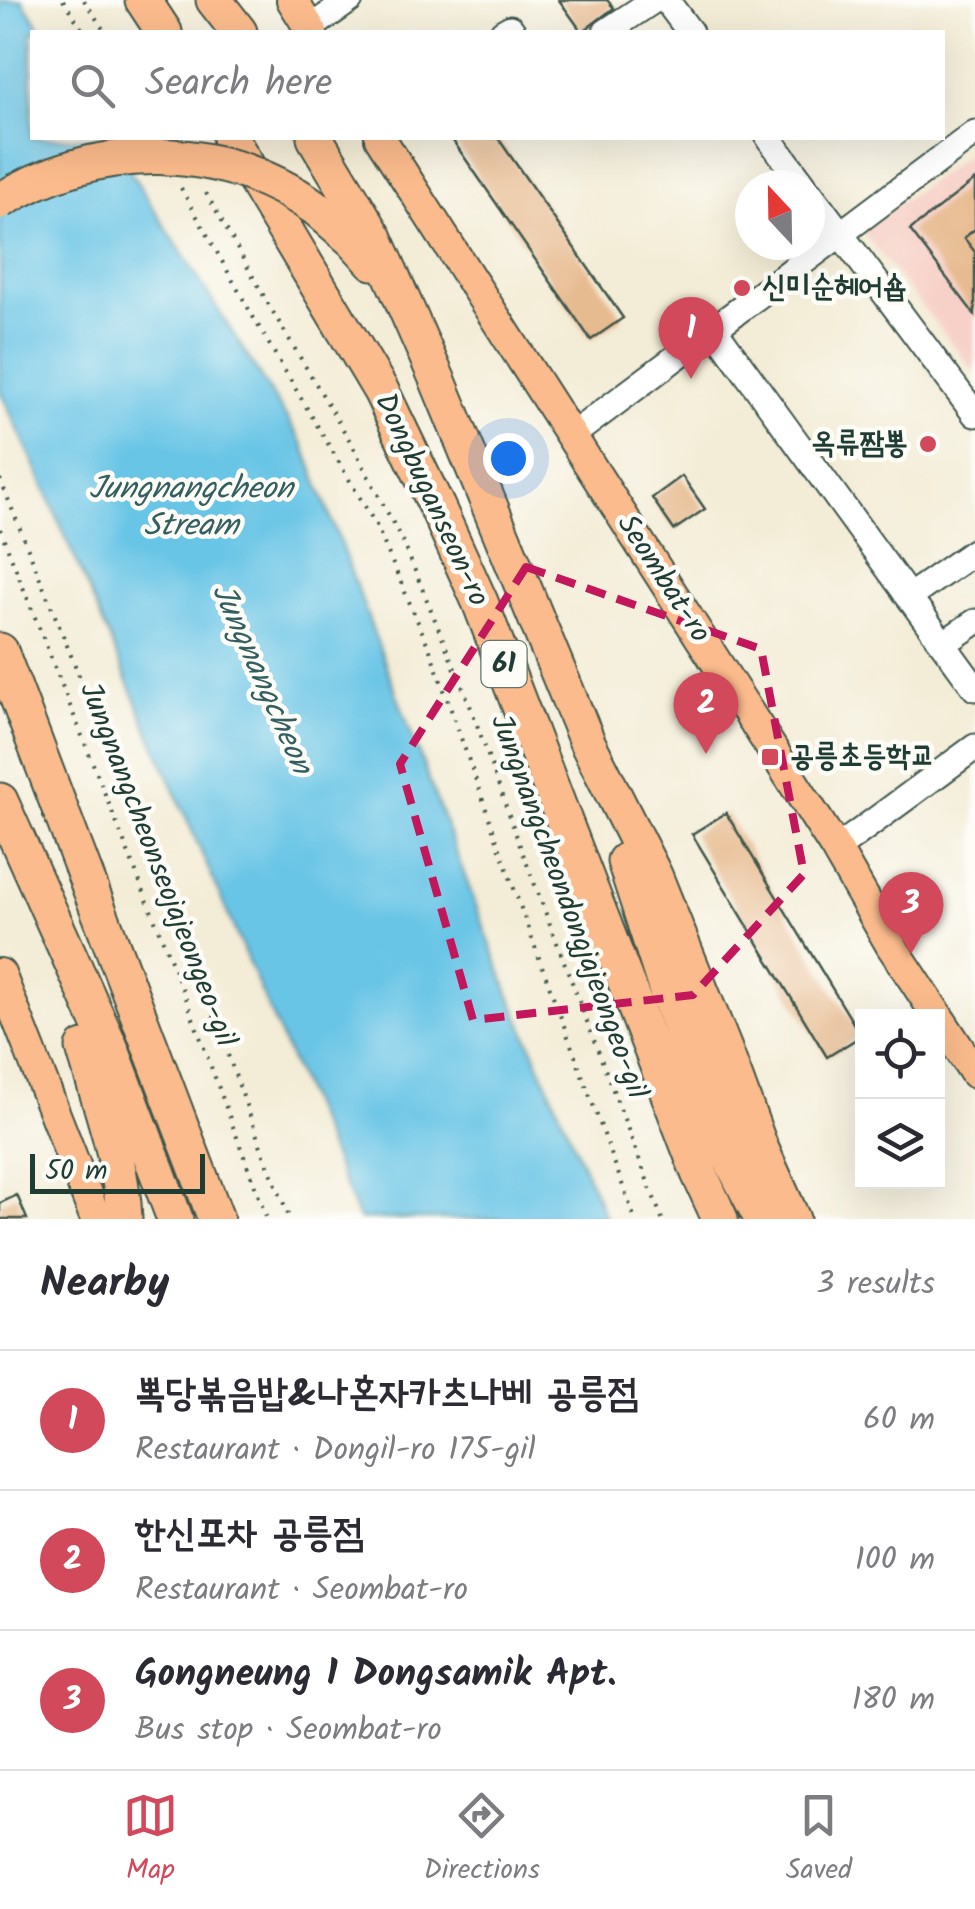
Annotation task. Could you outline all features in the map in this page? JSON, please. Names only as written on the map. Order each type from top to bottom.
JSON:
[{"type":"highway","points":[[143,0],[163,30]]},
{"type":"highway","points":[[214,0],[237,30]]},
{"type":"highway","name":"Dongbuganseon-ro","points":[[231,140],[381,391],[444,522],[487,620],[720,1219]]},
{"type":"highway","points":[[316,140],[375,238],[588,744],[654,875],[760,1148],[792,1219]]},
{"type":"highway","points":[[0,201],[74,166],[114,158],[163,155],[244,170],[289,190],[354,240],[376,266],[416,331]]},
{"type":"highway","points":[[0,651],[216,1219]]},
{"type":"highway","points":[[588,744],[667,991],[728,1153],[762,1219]]},
{"type":"highway","points":[[5,813],[84,1048],[116,1159],[124,1219]]},
{"type":"highway","points":[[5,813],[110,1047],[174,1219]]},
{"type":"highway","points":[[84,1048],[154,1219]]},
{"type":"main road","points":[[292,0],[311,30]]},
{"type":"main road","name":"Seombat-ro","points":[[381,140],[975,1073]]},
{"type":"main road","points":[[0,974],[96,1219]]},
{"type":"street","points":[[311,30],[350,0]]},
{"type":"street","points":[[609,30],[654,0]]},
{"type":"street","points":[[666,0],[688,30]]},
{"type":"street","points":[[571,436],[975,133]]},
{"type":"street","points":[[770,140],[793,170]]},
{"type":"street","points":[[825,213],[975,414]]},
{"type":"street","points":[[715,330],[975,688]]},
{"type":"street","points":[[909,597],[975,552]]},
{"type":"street","points":[[943,644],[975,622]]},
{"type":"street","points":[[836,849],[975,748]]},
{"type":"path","points":[[62,0],[83,30]]},
{"type":"path","points":[[84,0],[104,30]]},
{"type":"path","points":[[173,174],[376,525],[430,650],[635,1219]]},
{"type":"path","name":"Jungnangcheondongjajeongeo-gil","points":[[203,188],[350,441],[419,578],[662,1219]]},
{"type":"path","points":[[0,479],[196,966],[290,1219]]},
{"type":"path","name":"Jungnangcheonseojajeongeo-gil","points":[[0,529],[185,996],[268,1219]]},
{"type":"highlighted area","points":[[526,567],[761,649],[804,874],[693,995],[473,1020],[400,764]]},
{"type":"shaded area","points":[[975,149],[975,373],[861,230]]},
{"type":"water","name":"Jungnangcheon Stream","points":[[0,0],[22,0],[42,30],[30,30],[30,140],[110,140],[303,444],[509,994],[606,1219],[359,1219],[0,391]]},
{"type":"building","points":[[559,0],[607,0],[614,8],[585,30],[581,30]]},
{"type":"building","points":[[452,140],[499,140],[623,318],[591,340]]},
{"type":"building","points":[[975,180],[975,229],[964,238],[975,252],[975,315],[910,230]]},
{"type":"building","points":[[682,476],[705,509],[674,530],[652,498]]},
{"type":"building","points":[[726,813],[855,1026],[855,1040],[827,1057],[692,834]]},
{"type":"building","points":[[17,1195],[27,1219],[0,1219],[0,1203]]},
{"type":"place","name":"신미순헤어숍","points":[[742,288]]},
{"type":"place","name":"뽁당볶음밥&나혼자카츠나베 공릉점","points":[[691,379]]},
{"type":"place","name":"옥류짬뽕","points":[[928,444]]},
{"type":"place","name":"한신포차 공릉점","points":[[706,754]]},
{"type":"place","name":"공릉초등학교","points":[[770,757]]},
{"type":"place","name":"Gongneung 1 Dongsamik Apt.","points":[[911,954]]},
{"type":"water label","name":"Jungnangcheon","points":[[261,679]]}]
